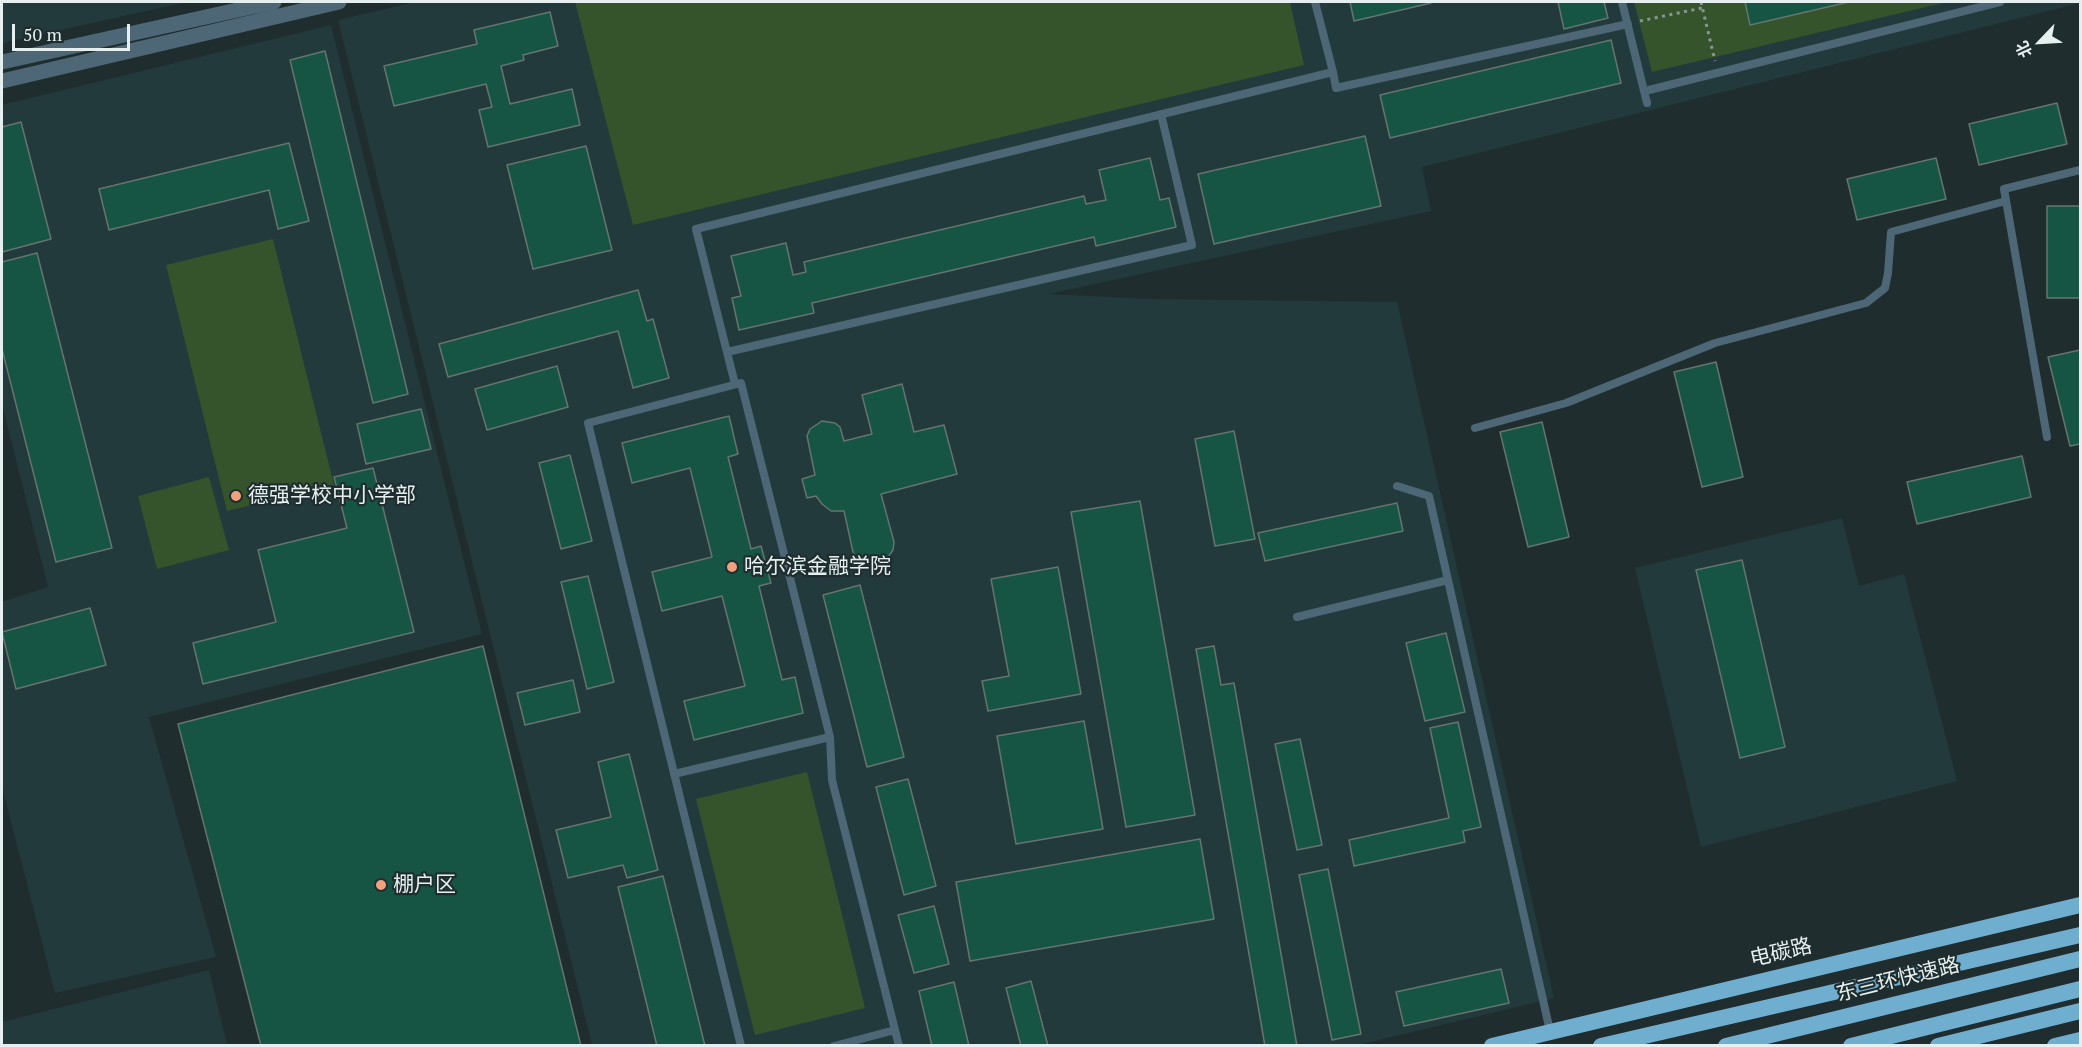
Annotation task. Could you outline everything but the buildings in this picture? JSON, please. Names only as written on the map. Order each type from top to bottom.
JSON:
[{"type":"highway","name":"电碳路","points":[[1492,1046],[2080,905]]},
{"type":"highway","points":[[1601,1046],[2080,935]]},
{"type":"highway","name":"东三环快速路","points":[[1726,1046],[2080,959]]},
{"type":"highway","points":[[1851,1046],[2080,989]]},
{"type":"highway","points":[[1938,1046],[2080,1011]]},
{"type":"highway","points":[[2055,1046],[2080,1040]]},
{"type":"street","points":[[2,62],[274,2]]},
{"type":"street","points":[[2,81],[339,2]]},
{"type":"lane","points":[[1316,2],[1336,88],[1628,24]]},
{"type":"lane","points":[[1622,2],[1647,103]]},
{"type":"lane","points":[[1645,91],[2000,2]]},
{"type":"lane","points":[[735,384],[696,229],[1333,72]]},
{"type":"lane","points":[[727,352],[1192,245],[1161,114]]},
{"type":"lane","points":[[2048,437],[2004,189],[2080,170]]},
{"type":"lane","points":[[1475,428],[1566,404],[1715,343],[1866,303],[1885,288],[1891,231],[2006,201]]},
{"type":"lane","points":[[741,1046],[588,423],[741,383],[830,737],[832,780],[899,1046]]},
{"type":"lane","points":[[1397,486],[1429,496],[1550,1032]]},
{"type":"lane","points":[[1297,617],[1448,580]]},
{"type":"lane","points":[[674,774],[830,737]]},
{"type":"lane","points":[[834,1046],[895,1030]]},
{"type":"path","points":[[1701,2],[1718,72]]},
{"type":"path","points":[[1628,24],[1702,8]]},
{"type":"shaded area","points":[[2,2],[187,2],[2,43]]},
{"type":"shaded area","name":"哈尔滨金融学院","points":[[415,2],[2080,3],[1422,167],[1431,211],[1049,294],[1152,299],[1397,302],[1554,998],[1354,1046],[592,1045],[338,20]]},
{"type":"shaded area","name":"德强学校中小学部","points":[[331,25],[482,634],[149,717],[216,957],[55,993],[2,786],[2,602],[48,587],[2,404],[2,105]]},
{"type":"shaded area","points":[[1842,518],[1859,586],[1904,574],[1957,781],[1701,847],[1635,568]]},
{"type":"shaded area","points":[[209,970],[227,1045],[2,1045],[2,1022]]},
{"type":"green space","points":[[575,2],[1290,2],[1304,65],[633,225]]},
{"type":"green space","points":[[1634,2],[1947,2],[1652,72]]},
{"type":"green space","points":[[273,239],[334,485],[227,511],[166,265]]},
{"type":"green space","points":[[209,477],[229,550],[157,569],[138,496]]},
{"type":"green space","points":[[807,772],[865,1008],[755,1035],[696,799]]},
{"type":"place","name":"德强学校中小学部","points":[[236,496]]},
{"type":"place","name":"哈尔滨金融学院","points":[[732,567]]},
{"type":"place","name":"棚户区","points":[[381,885]]}]
